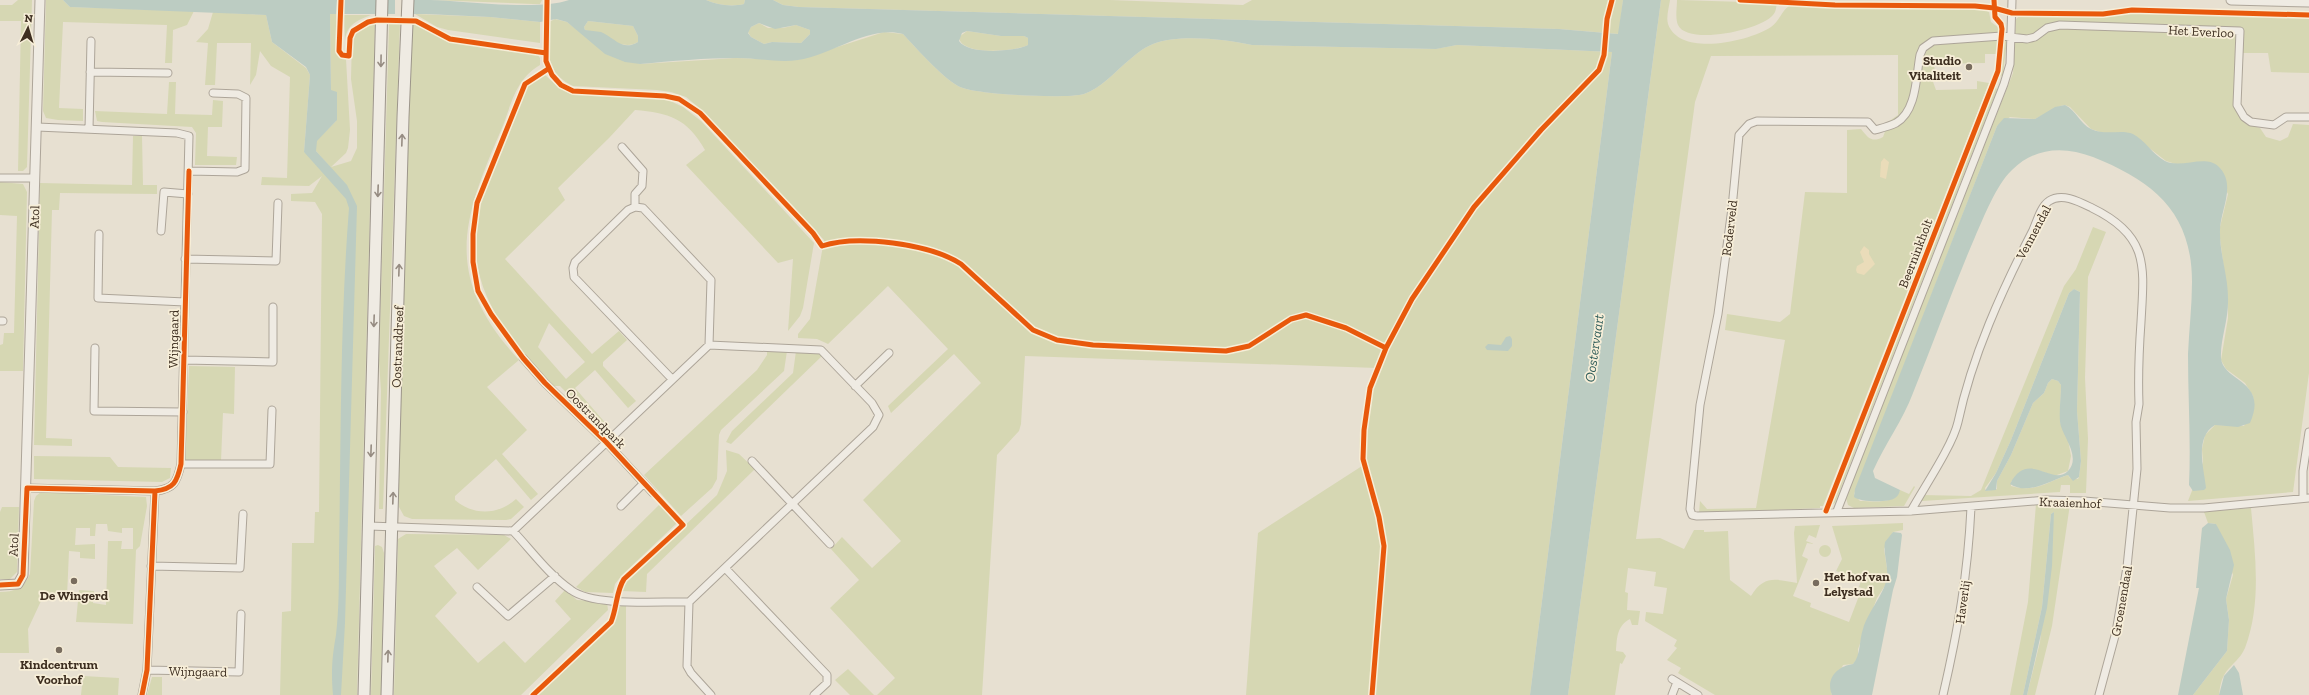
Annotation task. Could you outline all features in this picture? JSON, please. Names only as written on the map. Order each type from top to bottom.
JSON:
[{"type":"main road","name":"Oostranddreef","points":[[364,695],[382,0]]},
{"type":"main road","name":"Oostranddreef","points":[[387,695],[408,0]]},
{"type":"street","name":"Atol","points":[[0,586],[18,584],[22,575],[26,488],[40,0]]},
{"type":"street","name":"Beerninkholt","points":[[1837,511],[2004,84],[2010,64],[2012,0]]},
{"type":"street","points":[[2231,0],[2309,2]]},
{"type":"street","name":"Het Everloo","points":[[2011,36],[2027,39],[2035,37],[2053,26],[2060,25],[2240,31],[2238,104],[2244,116],[2251,122],[2274,125],[2286,117],[2309,117]]},
{"type":"street","name":"Roderveld","points":[[1837,511],[1697,516],[1692,515],[1690,509],[1700,406],[1718,314],[1732,208],[1739,135],[1749,124],[1757,121],[1868,122],[1875,130],[1896,123],[1904,116],[1911,104],[1923,48],[1933,41],[1940,39],[2011,36]]},
{"type":"street","points":[[89,129],[90,41]]},
{"type":"street","points":[[90,72],[168,73]]},
{"type":"street","points":[[189,171],[237,172],[245,168],[246,98],[238,94],[213,93]]},
{"type":"street","name":"Wijngaard","points":[[26,488],[167,490],[176,481],[182,464],[185,259],[189,136],[177,132],[37,127]]},
{"type":"street","points":[[622,147],[643,171],[642,186],[634,194],[636,207]]},
{"type":"street","points":[[0,178],[35,178]]},
{"type":"street","points":[[161,230],[164,192],[188,194]]},
{"type":"street","name":"Vennendal","points":[[1911,510],[1958,422],[1960,408],[1984,340],[2021,253],[2047,203],[2057,197],[2063,197],[2084,204],[2114,220],[2130,236],[2140,256],[2144,273],[2139,404],[2136,422],[2138,454],[2134,506]]},
{"type":"street","points":[[185,259],[276,261],[278,203]]},
{"type":"street","points":[[369,526],[513,531],[555,576],[571,590],[582,596],[618,602],[689,602],[873,427],[879,415],[872,403],[821,350],[709,345],[711,280],[643,208],[636,207],[628,210],[575,262],[573,268],[574,277],[672,379]]},
{"type":"street","name":"Wijngaard","points":[[99,234],[98,298],[185,302]]},
{"type":"street","name":"Wijngaard","points":[[184,360],[273,362],[273,307]]},
{"type":"street","name":"Oostrandpark","points":[[513,531],[709,345]]},
{"type":"street","points":[[95,348],[94,411],[183,412]]},
{"type":"street","points":[[855,386],[889,353]]},
{"type":"street","name":"Oostrandpark","points":[[523,358],[545,383],[606,442],[653,493]]},
{"type":"street","points":[[182,464],[270,464],[272,410]]},
{"type":"street","points":[[2306,498],[2303,471],[2309,432]]},
{"type":"street","points":[[752,461],[830,544]]},
{"type":"street","points":[[621,506],[644,484]]},
{"type":"street","points":[[142,695],[147,670],[155,491]]},
{"type":"street","name":"Kraaienhof","points":[[1837,511],[1911,510],[1970,507],[2046,500],[2084,501],[2170,508],[2212,508],[2306,498]]},
{"type":"street","name":"Groenendaal","points":[[2099,695],[2116,632],[2127,567],[2134,506]]},
{"type":"street","name":"Haverlij","points":[[1943,695],[1956,641],[1965,587],[1970,507]]},
{"type":"street","points":[[152,566],[240,568],[243,514]]},
{"type":"street","points":[[726,568],[828,676],[827,683],[814,695]]},
{"type":"street","points":[[477,587],[508,616],[555,576]]},
{"type":"street","points":[[689,602],[687,666],[691,673],[711,695]]},
{"type":"street","name":"Wijngaard","points":[[147,670],[239,672],[241,614]]},
{"type":"street","points":[[1672,695],[1674,681],[1698,695]]},
{"type":"green space","points":[[18,0],[32,0],[27,167],[23,171],[18,171],[21,21],[0,21],[0,5],[12,5]]},
{"type":"green space","points":[[46,0],[63,0],[70,7],[194,11],[187,25],[173,30],[172,63],[165,63],[167,25],[63,22],[59,108],[83,109],[83,121],[58,120],[46,118],[43,111]]},
{"type":"green space","points":[[431,0],[542,0],[540,4],[533,4]]},
{"type":"green space","points":[[706,0],[745,0],[744,4],[730,5]]},
{"type":"green space","points":[[773,0],[1110,0],[1243,5],[1252,0],[1623,0],[1619,34],[1559,29],[799,7],[783,5]]},
{"type":"green space","points":[[1661,0],[1670,0],[1667,21],[1675,34],[1686,41],[1700,44],[1716,44],[1732,41],[1761,32],[1777,22],[1785,9],[1791,5],[1983,9],[1989,12],[1991,22],[1999,28],[1996,54],[1985,54],[1985,63],[1934,64],[1935,73],[1929,73],[1929,79],[1932,79],[1936,90],[1977,89],[1977,81],[1989,83],[1823,506],[1820,506],[1820,508],[1699,513],[1700,501],[1707,509],[1756,508],[1785,340],[1725,330],[1727,314],[1780,322],[1790,314],[1805,192],[1847,193],[1847,130],[1861,129],[1870,139],[1876,140],[1883,137],[1886,129],[1909,115],[1914,76],[1907,105],[1899,116],[1893,121],[1885,124],[1898,115],[1898,55],[1711,56],[1695,102],[1636,539],[1660,538],[1684,549],[1694,530],[1704,530],[1704,532],[1728,531],[1730,580],[1751,596],[1761,585],[1771,580],[1782,580],[1797,583],[1794,533],[1795,526],[1820,525],[1816,538],[1809,535],[1806,541],[1814,544],[1807,543],[1802,556],[1808,559],[1793,596],[1811,603],[1810,607],[1849,622],[1862,588],[1859,587],[1861,581],[1836,571],[1842,559],[1832,526],[1903,523],[1903,530],[1893,532],[1884,549],[1888,575],[1886,584],[1877,598],[1858,649],[1858,658],[1853,664],[1843,665],[1831,692],[1832,695],[1715,695],[1678,673],[1681,668],[1667,660],[1677,648],[1674,646],[1677,640],[1645,621],[1646,612],[1663,614],[1667,588],[1654,586],[1656,572],[1628,568],[1625,592],[1628,593],[1627,610],[1640,611],[1638,625],[1632,625],[1630,619],[1622,625],[1618,632],[1616,651],[1623,652],[1626,656],[1622,664],[1620,663],[1615,695],[1568,695]]},
{"type":"green space","points":[[1677,0],[1777,3],[1774,14],[1766,21],[1725,34],[1709,35],[1695,34],[1684,31],[1678,25],[1676,16]]},
{"type":"green space","points":[[213,12],[266,15],[272,42],[306,68],[310,75],[304,152],[330,167],[316,151],[316,141],[336,121],[331,91],[330,14],[336,14],[337,54],[346,59],[350,130],[346,153],[331,167],[351,161],[357,148],[357,121],[351,79],[352,39],[361,28],[375,22],[357,695],[280,695],[282,612],[291,611],[292,543],[314,543],[315,512],[319,512],[322,214],[315,202],[291,201],[291,194],[312,193],[322,176],[309,186],[261,185],[262,177],[287,178],[290,77],[271,66],[260,51],[256,75],[250,85],[251,43],[217,43],[215,85],[205,85],[208,43],[196,42],[208,29]]},
{"type":"green space","points":[[2130,12],[2309,16],[2309,73],[2271,72],[2268,53],[2236,53],[2240,117],[2246,124],[2260,128],[2266,137],[2280,141],[2288,137],[2293,124],[2309,125],[2309,373],[2293,492],[2188,501],[2203,462],[2202,449],[2205,435],[2215,425],[2244,426],[2254,405],[2253,396],[2245,383],[2226,369],[2221,360],[2228,318],[2228,300],[2219,231],[2228,194],[2211,163],[2179,165],[2166,161],[2131,134],[2103,133],[2091,129],[2070,107],[2065,105],[2060,106],[2035,119],[2010,117],[1997,126],[1854,494],[1860,501],[1883,501],[1893,498],[1900,490],[1909,494],[1914,486],[1915,487],[1904,506],[1854,508],[1848,505],[1846,498],[2013,73],[2016,19],[2021,15],[2100,15]]},
{"type":"green space","points":[[415,14],[490,17],[540,22],[540,43],[448,30],[437,27]]},
{"type":"green space","points":[[344,15],[371,15],[361,19],[350,27],[345,40]]},
{"type":"green space","points":[[555,19],[567,22],[580,32],[640,64],[736,58],[797,60],[884,32],[903,34],[937,70],[958,86],[981,92],[1041,96],[1075,95],[1090,92],[1102,84],[1133,56],[1153,44],[1188,38],[1215,39],[1252,45],[1435,49],[1457,45],[1612,52],[1530,695],[1246,695],[1258,533],[1362,466],[1360,455],[1361,430],[1366,403],[1377,368],[1025,356],[1021,424],[1019,431],[997,455],[982,695],[877,695],[895,678],[830,608],[859,580],[831,549],[842,537],[872,568],[901,541],[863,500],[981,383],[954,354],[891,413],[888,406],[948,349],[888,286],[828,344],[817,339],[798,338],[798,334],[810,319],[824,240],[697,106],[686,97],[671,92],[657,90],[573,86],[564,80],[552,67],[550,59],[548,42],[549,22]]},
{"type":"green space","points":[[588,21],[633,26],[638,36],[638,42],[632,45],[619,44],[585,30],[584,27]]},
{"type":"green space","points":[[400,23],[383,509],[379,509],[381,391],[379,361],[389,24]]},
{"type":"green space","points":[[411,23],[447,40],[536,53],[540,58],[540,65],[525,78],[515,93],[488,162],[477,192],[469,221],[467,248],[469,275],[479,302],[495,330],[519,360],[487,387],[527,430],[502,454],[538,494],[531,500],[496,459],[455,496],[455,500],[470,509],[486,512],[502,508],[516,499],[524,507],[511,519],[506,520],[412,519],[404,516],[399,507],[398,488]]},
{"type":"green space","points":[[759,23],[768,28],[783,28],[796,25],[810,30],[810,34],[801,43],[772,42],[764,44],[751,37],[748,32],[751,27]]},
{"type":"green space","points":[[967,31],[1001,36],[1024,36],[1028,38],[1028,45],[1001,51],[978,50],[968,47],[962,43],[959,37]]},
{"type":"green space","points":[[2004,39],[2007,39],[2003,75],[1999,77]]},
{"type":"green space","points":[[544,74],[557,86],[569,93],[668,100],[683,107],[701,121],[814,243],[803,308],[800,316],[788,331],[793,259],[778,263],[686,165],[705,150],[698,139],[684,124],[676,119],[658,113],[635,110],[558,188],[565,200],[505,259],[592,354],[619,331],[627,340],[603,362],[603,366],[636,401],[628,408],[595,370],[575,388],[609,427],[604,431],[560,386],[554,386],[520,348],[492,308],[483,286],[477,262],[475,237],[482,199],[528,84]],"holes":[[[549,323],[585,362],[566,379],[538,347]]]},
{"type":"green space","points":[[169,82],[176,82],[175,114],[212,115],[213,100],[223,101],[222,127],[208,127],[207,156],[237,157],[236,165],[195,165],[196,133],[192,127],[97,121],[95,111],[167,114]]},
{"type":"green space","points":[[1995,85],[1997,90],[1835,503],[1830,506]]},
{"type":"green space","points":[[133,136],[142,136],[143,185],[157,185],[157,194],[60,193],[59,210],[52,210],[46,438],[72,439],[72,446],[34,445],[40,183],[132,185]]},
{"type":"green space","points":[[0,182],[23,184],[27,192],[23,371],[0,371],[0,345],[3,344],[4,333],[14,333],[17,216],[0,215]]},
{"type":"green space","points":[[2093,227],[2106,232],[2088,277],[2085,378],[2088,439],[2086,493],[2070,493],[2070,485],[2061,485],[2060,492],[1922,501],[1922,495],[1971,496],[1981,490],[2064,286],[2076,269]],"holes":[[[2074,289],[2080,292],[2077,411],[2081,461],[2079,477],[2078,479],[2070,478],[2068,475],[2041,486],[2027,488],[2011,486],[2011,482],[2021,473],[2026,471],[2036,470],[2054,476],[2068,471],[2071,456],[2068,440],[2060,422],[2061,385],[2058,381],[2052,379],[2048,383],[2044,393],[2033,403],[2011,455],[1997,481],[1997,489],[1986,491],[1985,488],[1996,473],[2011,440],[2069,293]]]},
{"type":"green space","points":[[767,351],[787,351],[784,371],[721,430],[719,435],[717,479],[712,488],[681,516],[644,475],[757,370],[767,355]]},
{"type":"green space","points":[[796,351],[818,353],[822,356],[731,444],[726,442],[732,431],[793,373]]},
{"type":"green space","points":[[189,366],[235,367],[234,414],[223,413],[221,461],[185,460]]},
{"type":"green space","points":[[726,450],[739,454],[755,469],[647,574],[646,592],[621,591],[626,581],[717,495],[727,471]]},
{"type":"green space","points":[[34,456],[110,457],[118,467],[171,468],[170,478],[162,482],[34,479]]},
{"type":"green space","points":[[41,492],[146,497],[147,506],[140,546],[136,550],[133,624],[76,622],[79,590],[94,591],[93,603],[106,605],[108,541],[122,541],[121,549],[133,549],[133,528],[122,528],[122,533],[108,531],[107,524],[96,524],[95,536],[90,536],[90,528],[76,528],[75,545],[95,544],[95,559],[80,558],[80,552],[69,551],[67,597],[57,595],[50,600],[41,601],[28,629],[29,653],[0,653],[0,592],[14,590],[22,586],[28,579],[30,574],[34,501],[36,496]]},
{"type":"green space","points":[[660,504],[678,522],[622,575],[615,584],[613,593],[585,592],[576,587]]},
{"type":"green space","points":[[2036,504],[2070,504],[2052,626],[2035,695],[2027,695],[2040,642],[2054,512],[2051,514],[2042,607],[2023,695],[2010,695],[2028,602]]},
{"type":"green space","points":[[2,507],[19,507],[17,572],[9,580],[0,579],[0,512]]},
{"type":"green space","points":[[2251,508],[2256,578],[2254,614],[2245,648],[2239,658],[2223,677],[2219,695],[2193,695],[2227,651],[2229,620],[2226,599],[2233,575],[2216,524],[2208,523],[2204,512]]},
{"type":"green space","points":[[406,534],[504,535],[511,539],[478,570],[457,548],[434,566],[457,593],[435,616],[478,663],[504,641],[525,663],[571,619],[555,601],[565,590],[577,600],[607,602],[608,610],[521,695],[394,695],[398,539]]},
{"type":"green space","points":[[378,545],[382,547],[384,553],[381,695],[371,695],[375,546]]},
{"type":"green space","points":[[1827,545],[1830,546],[1830,556],[1823,557],[1820,556],[1819,549],[1820,546]]},
{"type":"green space","points":[[626,604],[626,695],[535,695],[602,630],[619,607]]},
{"type":"green space","points":[[848,669],[874,695],[850,695],[835,680]]},
{"type":"green space","points":[[83,676],[119,678],[118,695],[81,695]]},
{"type":"green space","points":[[152,677],[162,677],[162,695],[147,695]]},
{"type":"sand","points":[[1884,158],[1889,162],[1886,179],[1880,177],[1881,162]]},
{"type":"sand","points":[[1864,246],[1869,250],[1869,254],[1875,264],[1864,275],[1857,273],[1856,270],[1857,266],[1864,262],[1860,252]]},
{"type":"water","name":"Oostervaart","points":[[63,0],[430,0],[539,5],[569,0],[706,0],[720,4],[739,5],[744,4],[745,0],[773,0],[783,5],[799,7],[1559,29],[1618,34],[1623,0],[1661,0],[1568,695],[1530,695],[1612,52],[1457,45],[1436,49],[1252,45],[1215,39],[1188,38],[1153,44],[1133,56],[1102,84],[1090,92],[1075,95],[1041,96],[981,92],[958,86],[937,70],[903,34],[890,32],[864,37],[824,53],[791,61],[725,58],[640,64],[625,62],[605,54],[567,22],[556,19],[540,22],[490,17],[426,14],[330,14],[331,90],[337,92],[337,120],[317,141],[316,151],[347,185],[357,206],[345,623],[341,695],[333,695],[332,665],[339,596],[342,338],[349,208],[346,199],[304,152],[310,75],[306,67],[272,42],[266,15],[70,7]],"holes":[[[588,21],[633,26],[638,36],[638,42],[632,45],[623,45],[601,32],[585,30],[584,27]],[[759,23],[775,29],[796,25],[810,30],[810,34],[801,43],[772,42],[764,44],[751,37],[748,33],[751,27]],[[967,31],[1001,36],[1024,36],[1028,38],[1028,45],[1003,51],[972,49],[959,41],[962,33]]]},
{"type":"water","points":[[2065,105],[2072,110],[2087,127],[2102,132],[2123,132],[2133,134],[2165,161],[2178,163],[2206,161],[2218,166],[2224,173],[2227,181],[2227,190],[2220,225],[2220,233],[2221,249],[2228,290],[2228,306],[2221,358],[2224,366],[2250,390],[2254,398],[2254,409],[2250,423],[2238,427],[2215,425],[2209,430],[2204,437],[2202,445],[2202,463],[2206,488],[2204,490],[2193,491],[2189,485],[2190,452],[2188,354],[2192,282],[2190,258],[2185,236],[2176,218],[2165,202],[2151,189],[2134,177],[2114,166],[2082,153],[2061,150],[2050,151],[2040,153],[2021,162],[2006,176],[1982,220],[1909,403],[1873,471],[1875,478],[1900,490],[1898,495],[1892,500],[1887,501],[1868,501],[1857,499],[1854,497],[1855,489],[1997,126],[2004,118],[2035,119],[2055,107]]},
{"type":"water","points":[[2074,289],[2080,292],[2077,411],[2081,461],[2079,477],[2073,481],[2068,475],[2032,488],[2017,487],[2010,484],[2017,474],[2024,469],[2040,470],[2055,475],[2062,475],[2068,471],[2072,465],[2072,452],[2060,422],[2061,385],[2058,381],[2052,379],[2048,383],[2044,393],[2033,403],[2011,455],[1997,481],[1996,490],[1985,491],[1996,473],[2011,440],[2069,293]]},
{"type":"water","points":[[1510,336],[1512,339],[1512,346],[1508,351],[1487,350],[1485,347],[1488,344],[1501,345],[1506,337]]},
{"type":"water","points":[[2054,512],[2052,566],[2047,608],[2027,695],[2023,695],[2042,607],[2051,514]]},
{"type":"water","points":[[2208,523],[2216,524],[2230,550],[2234,565],[2226,599],[2229,620],[2227,651],[2193,695],[2178,695],[2199,588],[2196,588],[2202,528]]},
{"type":"water","points":[[1893,532],[1901,533],[1902,535],[1897,577],[1893,590],[1872,695],[1832,695],[1830,683],[1832,678],[1834,674],[1842,667],[1853,664],[1856,660],[1865,622],[1884,588],[1887,576],[1885,542]]},
{"type":"water","points":[[2234,665],[2239,673],[2243,695],[2219,695],[2224,676]]},
{"type":"pier","points":[[337,0],[343,0],[343,16],[336,16]]},
{"type":"pier","points":[[395,0],[412,0],[412,16],[395,16]]},
{"type":"pier","points":[[545,1],[550,1],[549,24],[544,24]]},
{"type":"cycle path","points":[[341,0],[339,51],[342,55],[349,56],[350,38],[353,31],[368,22],[377,20],[416,21],[450,39],[546,53]]},
{"type":"cycle path","points":[[547,0],[546,61],[552,75],[561,85],[573,91],[665,96],[679,99],[700,113],[813,233],[822,246],[854,241],[873,241],[913,246],[948,257],[961,264],[1033,330],[1057,340],[1093,345],[1226,351],[1249,346],[1291,319],[1306,315],[1346,328],[1386,348]]},
{"type":"cycle path","points":[[1372,695],[1384,546],[1379,517],[1363,459],[1364,430],[1370,388],[1386,348],[1412,299],[1474,207],[1541,130],[1599,70],[1604,55],[1607,19],[1612,0]]},
{"type":"cycle path","points":[[1740,0],[1835,5],[1975,6],[1994,8],[2012,13],[2103,14],[2132,10],[2309,15]]},
{"type":"cycle path","points":[[1826,511],[1998,71],[2002,29],[2001,24],[1995,17],[1994,0]]},
{"type":"cycle path","points":[[533,695],[611,622],[619,589],[624,579],[683,525],[606,442],[545,383],[523,358],[491,314],[478,291],[473,262],[473,234],[477,203],[525,84],[548,69]]},
{"type":"cycle path","points":[[142,695],[147,670],[155,491],[167,488],[174,484],[181,464],[189,171]]},
{"type":"cycle path","points":[[0,585],[18,584],[23,575],[27,488],[155,491]]},
{"type":"place","name":"Studio Vitaliteit","points":[[1969,67]]},
{"type":"place","name":"De Wingerd","points":[[74,581]]},
{"type":"place","name":"Het hof van Lelystad","points":[[1816,583]]},
{"type":"place","name":"Kindcentrum Voorhof","points":[[59,650]]}]
